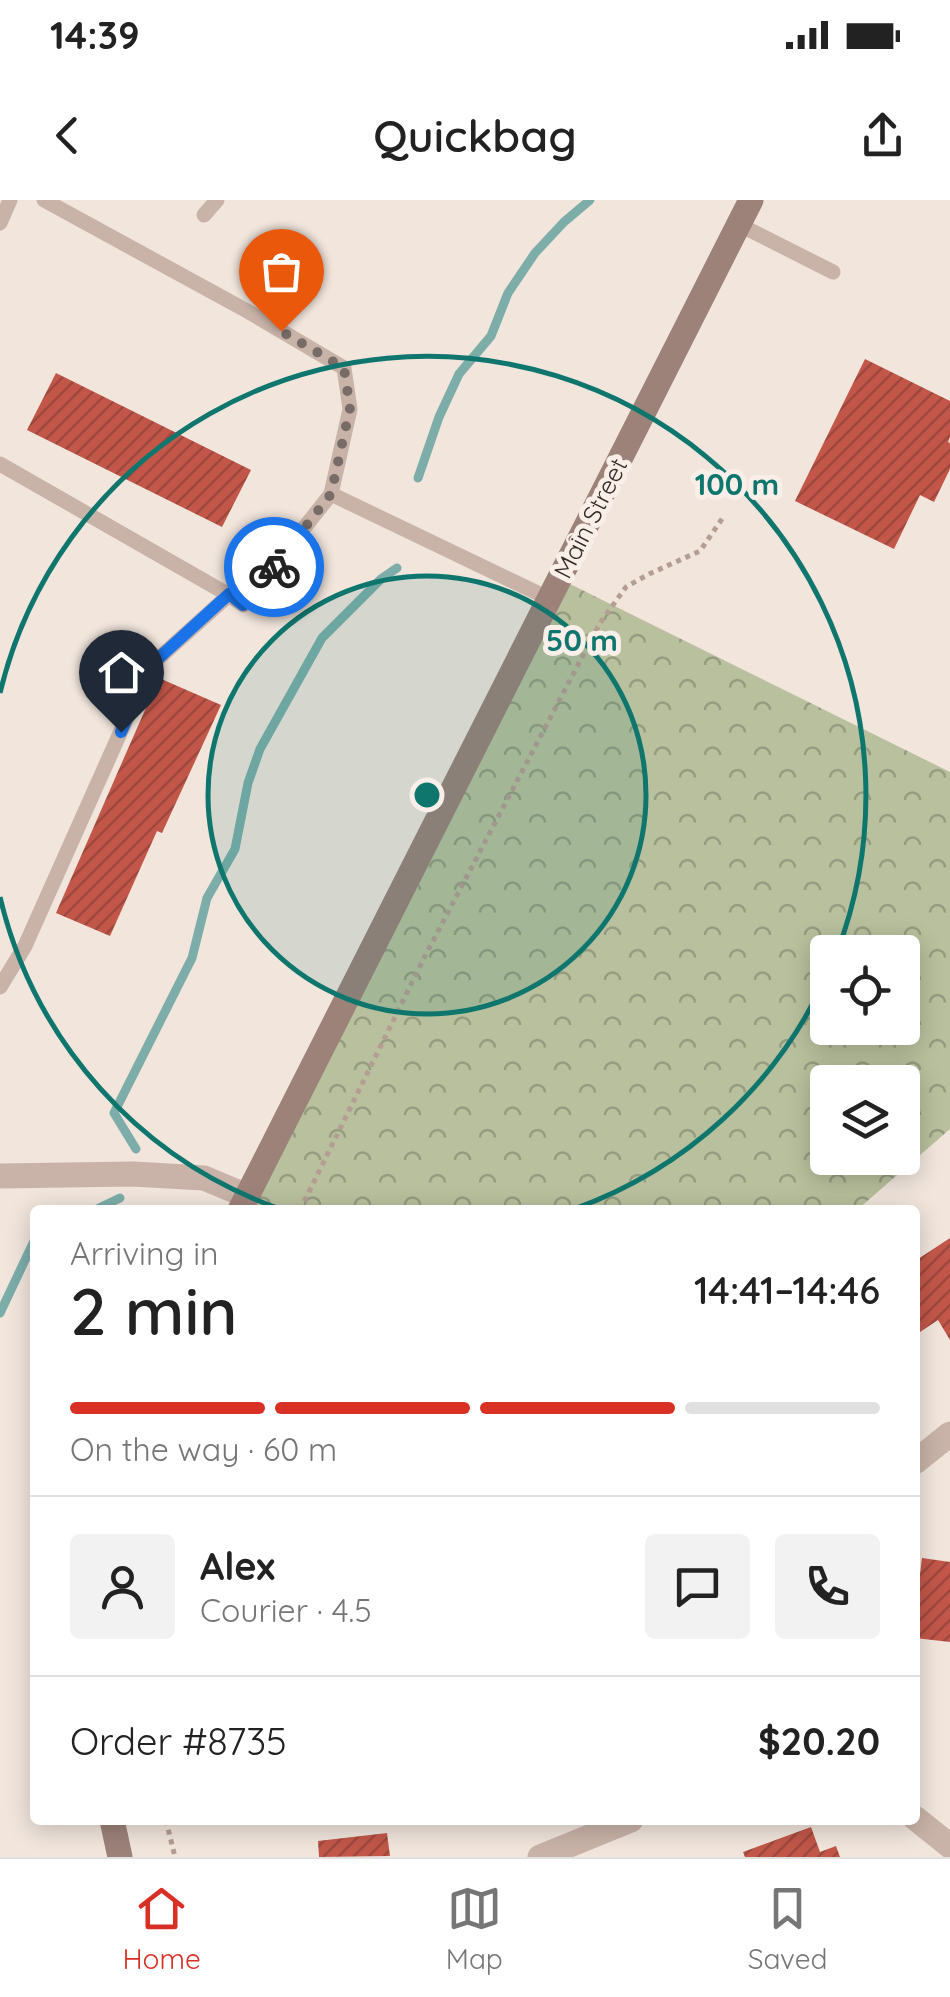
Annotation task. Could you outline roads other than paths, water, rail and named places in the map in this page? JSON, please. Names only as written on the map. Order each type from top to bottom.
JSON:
[{"type":"main road","name":"Main Street","points":[[244,1203],[751,200]]},
{"type":"main road","points":[[113,1825],[120,1857]]},
{"type":"street","points":[[0,1176],[133,1174],[204,1178],[244,1203]]},
{"type":"street","points":[[920,1458],[950,1434]]},
{"type":"street","points":[[920,1822],[950,1846]]},
{"type":"street","points":[[540,1857],[619,1825]]},
{"type":"lane","points":[[0,222],[10,200]]},
{"type":"lane","points":[[0,464],[243,605],[331,494],[350,408],[344,368],[44,200]]},
{"type":"lane","points":[[204,215],[217,200]]},
{"type":"lane","points":[[738,224],[834,272]]},
{"type":"lane","points":[[331,494],[550,599]]},
{"type":"lane","points":[[0,987],[25,946],[150,666],[229,594]]},
{"type":"waterway","points":[[418,478],[459,374],[491,336],[508,293],[535,253],[590,200]]},
{"type":"waterway","points":[[136,1149],[114,1113],[192,958],[207,898],[235,849],[248,783],[260,749],[322,638],[397,568]]},
{"type":"waterway","points":[[105,1205],[120,1198]]},
{"type":"waterway","points":[[0,1313],[30,1250]]}]
